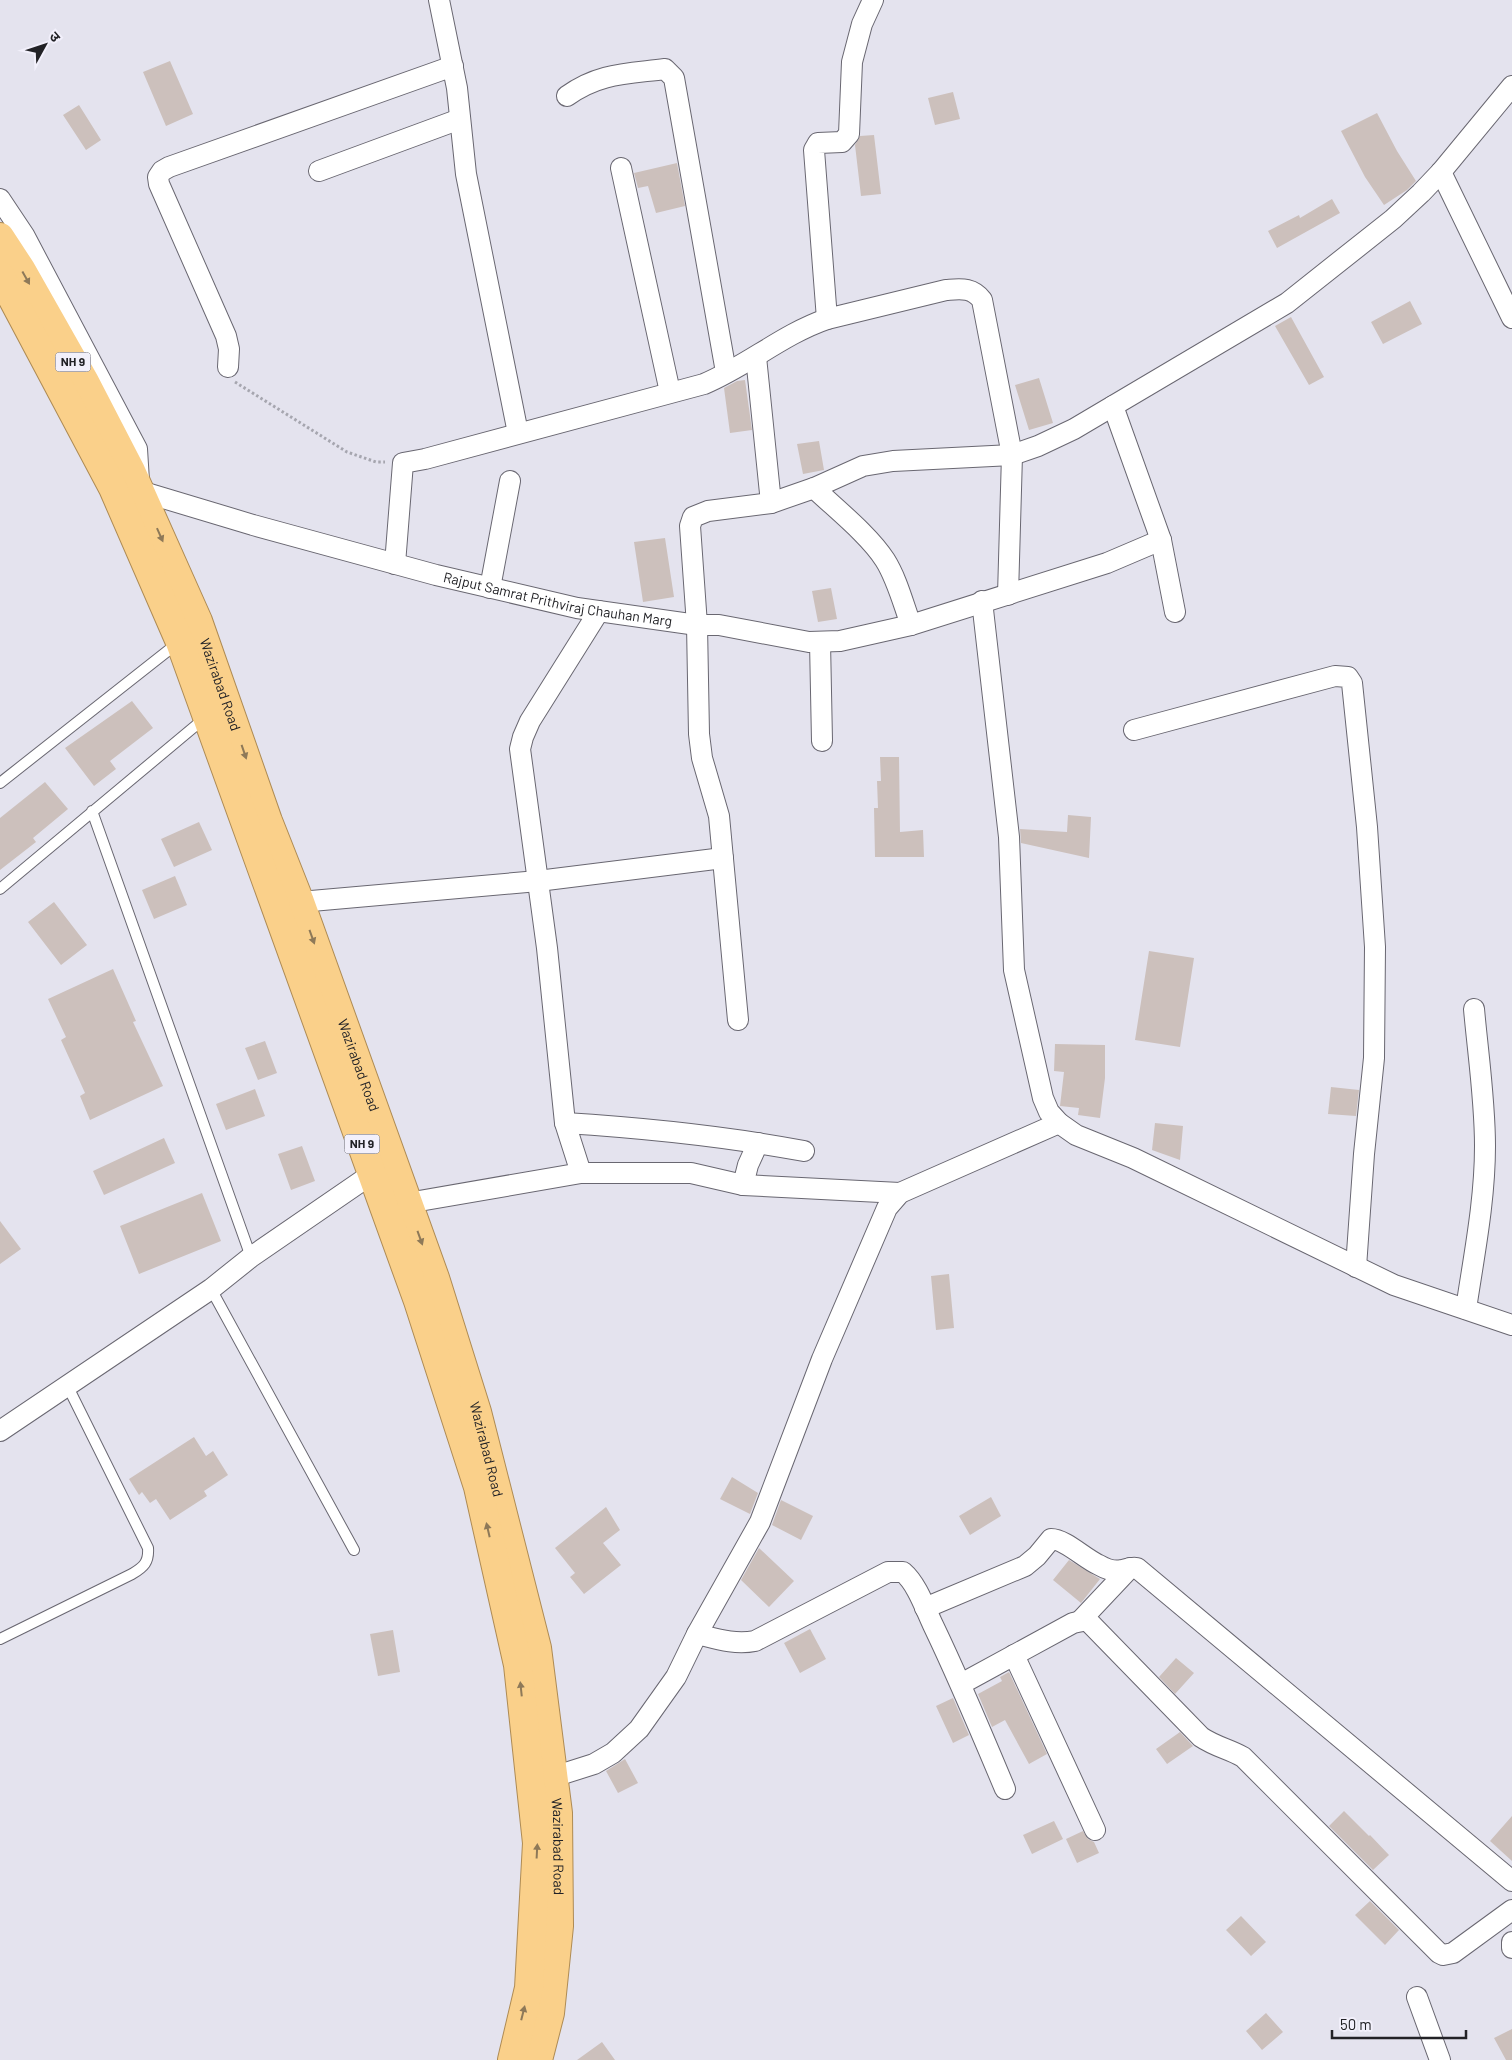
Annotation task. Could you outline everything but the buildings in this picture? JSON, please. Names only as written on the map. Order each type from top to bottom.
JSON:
[{"type":"highway","name":"Wazirabad Road","points":[[0,237],[21,269],[85,382],[130,497],[206,717],[396,1205],[418,1301],[478,1488],[518,1665],[537,1843],[529,1988],[512,2060]]},
{"type":"highway","name":"Wazirabad Road","points":[[0,275],[130,497],[198,621],[268,821],[300,902],[382,1167]]},
{"type":"highway","name":"Wazirabad Road","points":[[396,1205],[435,1278],[477,1412],[536,1648],[558,1812],[559,1926],[550,2013],[538,2060]]},
{"type":"street","points":[[439,0],[453,66],[466,174],[518,433]]},
{"type":"street","points":[[827,318],[814,150],[818,143],[842,142],[849,134],[852,62],[862,24],[873,0]]},
{"type":"street","points":[[228,367],[229,349],[226,336],[158,176],[169,167],[453,66]]},
{"type":"street","points":[[566,96],[582,85],[604,77],[665,69],[674,78],[726,372]]},
{"type":"street","points":[[738,1020],[719,816],[702,758],[699,734],[698,625],[690,526],[693,518],[708,511],[771,503],[814,488],[862,466],[877,463],[1012,455],[1055,438],[1113,406],[1287,303],[1393,219],[1441,172],[1512,86]]},
{"type":"street","points":[[319,172],[460,119]]},
{"type":"street","points":[[621,168],[670,392]]},
{"type":"street","points":[[1441,172],[1512,318]]},
{"type":"street","points":[[0,199],[24,235],[137,449],[130,497]]},
{"type":"street","points":[[395,564],[403,462],[425,459],[704,384],[756,357],[795,331],[827,318],[946,290],[963,288],[975,291],[982,300],[1012,455],[1008,595]]},
{"type":"street","points":[[756,357],[771,503]]},
{"type":"street","points":[[1113,406],[1161,540],[1175,612]]},
{"type":"street","points":[[490,588],[510,481]]},
{"type":"street","points":[[814,488],[885,559],[892,572],[911,625]]},
{"type":"street","name":"Rajput Samrat Prithviraj Chauhan Marg","points":[[130,497],[253,525],[395,564],[577,608],[698,625],[719,625],[809,642],[840,641],[911,625],[1107,563],[1161,540]]},
{"type":"street","points":[[982,601],[1009,837],[1014,970],[1043,1098],[1049,1112],[1059,1123],[1076,1135],[1133,1158],[1394,1285],[1512,1325]]},
{"type":"street","points":[[581,1173],[565,1122],[547,948],[520,749],[530,721],[599,611]]},
{"type":"street","points":[[820,642],[822,740]]},
{"type":"street","points":[[1134,730],[1335,676],[1348,677],[1352,683],[1367,827],[1376,947],[1374,1058],[1364,1154],[1356,1267]]},
{"type":"street","points":[[300,902],[538,881],[724,858]]},
{"type":"street","points":[[1466,1310],[1482,1198],[1485,1146],[1474,1009]]},
{"type":"street","points":[[565,1122],[658,1129],[804,1151]]},
{"type":"street","points":[[553,1777],[594,1764],[613,1752],[639,1729],[676,1677],[697,1634],[760,1522],[822,1358],[886,1208],[900,1193],[1059,1123]]},
{"type":"street","points":[[743,1184],[748,1165],[758,1143]]},
{"type":"street","points":[[0,1431],[211,1289],[251,1257],[382,1167]]},
{"type":"street","points":[[396,1205],[581,1173],[691,1173],[743,1184],[900,1193]]},
{"type":"street","points":[[925,1608],[1025,1566],[1052,1539],[1059,1540],[1092,1562],[1108,1569],[1117,1571],[1130,1568],[1140,1570],[1512,1881]]},
{"type":"street","points":[[961,1684],[1081,1620],[1130,1568]]},
{"type":"street","points":[[697,1634],[732,1642],[755,1641],[888,1572],[897,1571],[907,1576],[925,1608],[961,1684],[1005,1789]]},
{"type":"street","points":[[1081,1620],[1087,1620],[1093,1624],[1201,1737],[1212,1745],[1235,1752],[1243,1757],[1439,1953],[1443,1955],[1453,1953],[1512,1910]]},
{"type":"street","points":[[1014,1655],[1095,1830]]},
{"type":"street","points":[[1512,1942],[1512,1948]]},
{"type":"street","points":[[1417,1997],[1440,2060]]},
{"type":"lane","points":[[0,783],[180,642]]},
{"type":"lane","points":[[0,889],[206,717]]},
{"type":"lane","points":[[92,811],[251,1257]]},
{"type":"lane","points":[[211,1289],[354,1550]]},
{"type":"lane","points":[[0,1638],[132,1574],[143,1567],[149,1558],[148,1548],[67,1386]]},
{"type":"path","points":[[228,367],[232,377],[242,387],[347,452],[376,462],[403,462]]}]
